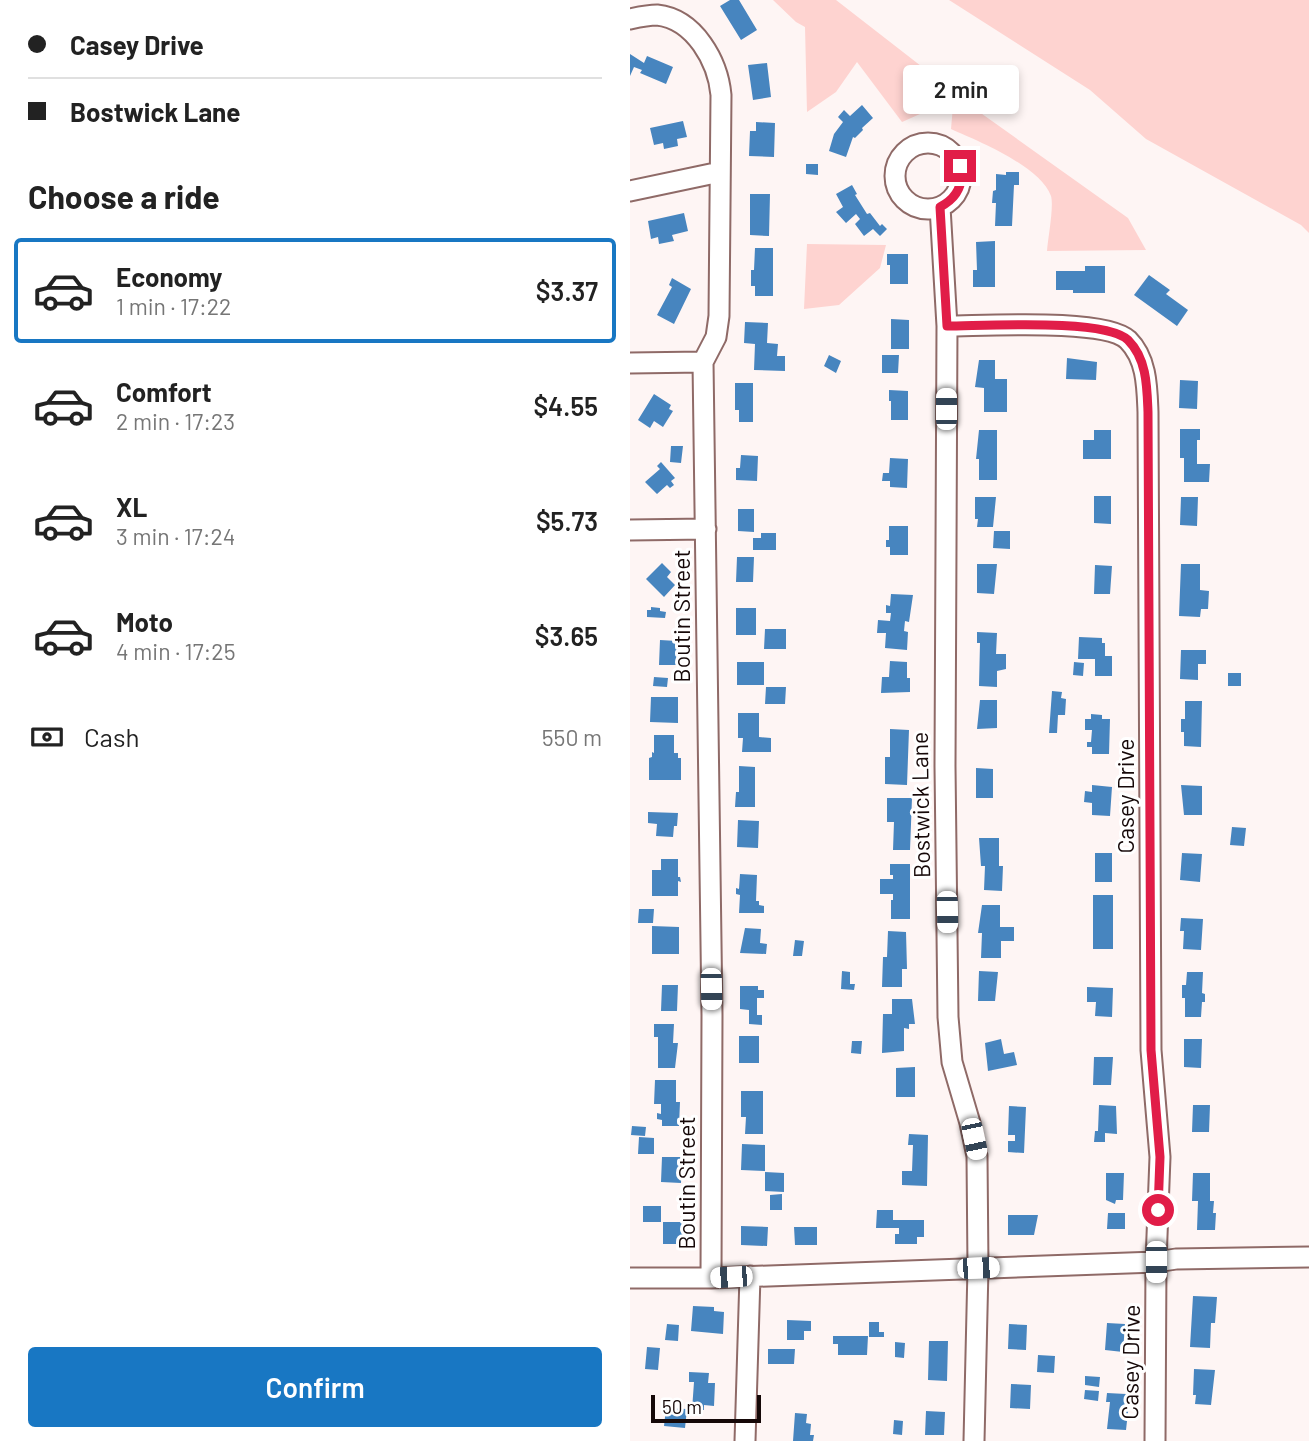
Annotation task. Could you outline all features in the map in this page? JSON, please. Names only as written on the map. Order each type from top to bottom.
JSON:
[{"type":"street","name":"Boutin Street","points":[[630,19],[653,15],[670,19],[691,33],[709,54],[716,70],[721,95],[719,316],[716,337],[703,362],[712,1015],[711,1278]]},
{"type":"street","points":[[630,191],[720,172]]},
{"type":"street","name":"Bostwick Lane","points":[[940,207],[947,326],[945,766],[948,1034],[952,1062],[977,1156],[978,1268],[974,1441]]},
{"type":"street","name":"Casey Drive","points":[[947,326],[1074,326],[1112,330],[1121,334],[1132,345],[1140,358],[1145,375],[1148,412],[1151,1050],[1160,1157],[1154,1441]]},
{"type":"street","points":[[630,363],[703,362]]},
{"type":"street","points":[[630,530],[706,529]]},
{"type":"street","points":[[630,1278],[711,1278],[1156,1262],[1176,1259],[1309,1257]]},
{"type":"street","points":[[745,1441],[750,1276]]},
{"type":"shaded area","points":[[773,0],[836,0],[930,73],[929,110],[902,122],[857,62],[836,92],[807,112],[805,27]]},
{"type":"shaded area","points":[[949,0],[1309,0],[1309,233],[1301,225],[1146,139],[1090,90]]},
{"type":"shaded area","points":[[954,94],[1128,218],[1146,250],[1047,251],[1052,201],[1045,185],[1007,156],[951,129]]},
{"type":"shaded area","points":[[807,244],[886,245],[880,268],[839,305],[804,309]]},
{"type":"building","points":[[730,0],[739,0],[757,30],[741,40],[720,6]]},
{"type":"building","points":[[630,54],[644,63],[647,56],[673,67],[666,84],[640,73],[642,70],[634,67],[630,76]]},
{"type":"building","points":[[767,63],[771,97],[753,100],[748,65]]},
{"type":"building","points":[[862,105],[873,118],[855,138],[853,137],[846,157],[829,151],[834,134],[843,122],[838,117],[844,110],[850,116]]},
{"type":"building","points":[[683,121],[687,137],[677,139],[678,146],[664,149],[663,143],[654,145],[650,128]]},
{"type":"building","points":[[756,122],[775,123],[774,157],[749,156],[750,131],[756,131]]},
{"type":"building","points":[[806,164],[818,164],[818,175],[806,174]]},
{"type":"building","points":[[1006,172],[1019,172],[1019,185],[1014,185],[1012,226],[995,226],[996,203],[992,203],[993,191],[996,190],[996,174],[1006,175]]},
{"type":"building","points":[[852,185],[867,214],[870,213],[880,226],[882,224],[887,229],[880,236],[873,229],[864,236],[855,224],[860,219],[856,214],[846,223],[836,212],[843,207],[836,194]]},
{"type":"building","points":[[750,194],[770,194],[769,236],[750,235]]},
{"type":"building","points":[[684,213],[688,231],[672,235],[674,241],[659,244],[658,237],[651,239],[648,221]]},
{"type":"building","points":[[995,241],[995,287],[973,287],[973,270],[977,270],[976,242]]},
{"type":"building","points":[[755,248],[773,248],[773,296],[755,296],[755,286],[751,286]]},
{"type":"building","points":[[887,254],[908,254],[908,284],[890,284]]},
{"type":"building","points":[[1085,266],[1105,266],[1105,293],[1056,290],[1056,271],[1085,271]]},
{"type":"building","points":[[1149,275],[1170,290],[1166,294],[1188,310],[1177,326],[1134,295]]},
{"type":"building","points":[[672,278],[691,289],[674,324],[657,315],[672,287],[669,285]]},
{"type":"building","points":[[891,319],[909,320],[909,349],[891,349]]},
{"type":"building","points":[[745,322],[768,323],[767,343],[778,344],[777,356],[785,356],[785,371],[754,370],[755,344],[744,343]]},
{"type":"building","points":[[829,355],[841,361],[836,373],[824,366]]},
{"type":"building","points":[[882,355],[899,355],[898,373],[882,373]]},
{"type":"building","points":[[1067,358],[1097,362],[1096,380],[1066,379]]},
{"type":"building","points":[[979,360],[995,360],[995,379],[1007,379],[1007,412],[984,412],[984,388],[975,387]]},
{"type":"building","points":[[1180,380],[1198,381],[1197,409],[1179,408]]},
{"type":"building","points":[[735,383],[753,383],[753,422],[739,422],[739,410],[735,410]]},
{"type":"building","points":[[889,390],[908,391],[908,420],[891,420]]},
{"type":"building","points":[[654,394],[671,405],[669,409],[673,411],[663,427],[654,421],[650,428],[638,420]]},
{"type":"building","points":[[1180,429],[1200,429],[1197,464],[1210,464],[1209,482],[1184,482],[1184,458],[1180,458]]},
{"type":"building","points":[[979,430],[997,430],[997,480],[979,480],[979,459],[976,459]]},
{"type":"building","points":[[1094,430],[1111,430],[1111,459],[1083,459],[1083,440],[1094,440]]},
{"type":"building","points":[[671,446],[683,446],[681,463],[670,462]]},
{"type":"building","points":[[741,455],[758,456],[757,481],[736,480],[736,468],[740,468]]},
{"type":"building","points":[[890,458],[908,459],[907,488],[890,487],[890,481],[882,481],[883,473],[889,473]]},
{"type":"building","points":[[661,462],[675,478],[671,481],[674,485],[670,488],[667,485],[657,494],[645,482],[660,469],[657,466]]},
{"type":"building","points":[[1094,496],[1111,496],[1111,524],[1094,523]]},
{"type":"building","points":[[975,497],[996,497],[993,527],[977,527]]},
{"type":"building","points":[[1181,497],[1198,497],[1197,526],[1180,525]]},
{"type":"building","points":[[738,509],[754,509],[754,532],[738,531]]},
{"type":"building","points":[[889,526],[908,526],[908,555],[890,555],[890,547],[886,547]]},
{"type":"building","points":[[994,531],[1010,531],[1010,549],[993,548]]},
{"type":"building","points":[[761,533],[776,533],[776,550],[753,550],[753,538],[761,538]]},
{"type":"building","points":[[737,557],[754,557],[753,582],[736,582]]},
{"type":"building","points":[[662,563],[671,572],[667,577],[675,585],[664,597],[646,579]]},
{"type":"building","points":[[977,564],[997,564],[994,594],[977,593]]},
{"type":"building","points":[[1181,564],[1200,564],[1200,590],[1209,591],[1208,609],[1201,609],[1200,617],[1179,616]]},
{"type":"building","points":[[1095,565],[1112,566],[1110,594],[1094,594]]},
{"type":"building","points":[[891,594],[913,595],[909,622],[905,621],[904,631],[908,632],[907,650],[885,648],[886,633],[877,633],[878,620],[890,621],[891,613],[886,613],[886,605],[890,606]]},
{"type":"building","points":[[651,607],[666,612],[665,618],[647,617],[647,610],[651,610]]},
{"type":"building","points":[[736,608],[756,608],[756,635],[736,635]]},
{"type":"building","points":[[765,629],[786,629],[786,649],[764,649]]},
{"type":"building","points":[[977,632],[997,633],[996,654],[1006,654],[1006,669],[997,671],[997,687],[979,686],[980,643],[977,643]]},
{"type":"building","points":[[1079,637],[1102,638],[1102,643],[1105,643],[1105,656],[1112,656],[1112,676],[1095,676],[1095,659],[1078,659]]},
{"type":"building","points":[[660,640],[677,641],[676,665],[659,665]]},
{"type":"building","points":[[1181,650],[1206,650],[1206,664],[1198,664],[1198,680],[1180,679]]},
{"type":"building","points":[[890,661],[907,662],[910,692],[881,693],[882,677],[889,677]]},
{"type":"building","points":[[737,662],[764,662],[764,685],[737,685]]},
{"type":"building","points":[[1074,662],[1084,663],[1083,676],[1073,675]]},
{"type":"building","points":[[1228,673],[1241,673],[1241,686],[1228,686]]},
{"type":"building","points":[[654,677],[668,678],[667,687],[653,686]]},
{"type":"building","points":[[766,687],[786,687],[785,704],[765,704]]},
{"type":"building","points":[[1052,691],[1062,692],[1061,698],[1066,699],[1065,715],[1058,715],[1057,733],[1049,733]]},
{"type":"building","points":[[651,697],[678,697],[678,723],[650,722]]},
{"type":"building","points":[[980,700],[997,700],[997,728],[977,729]]},
{"type":"building","points":[[1185,701],[1202,701],[1201,747],[1184,746],[1181,719],[1185,719]]},
{"type":"building","points":[[738,713],[759,713],[759,737],[771,738],[771,752],[742,752],[743,738],[738,738]]},
{"type":"building","points":[[1091,714],[1110,719],[1109,754],[1092,754],[1092,747],[1087,747],[1087,742],[1091,742],[1092,730],[1085,730],[1085,719],[1091,719]]},
{"type":"building","points":[[890,729],[909,730],[907,785],[885,784],[885,757],[890,757]]},
{"type":"building","points":[[654,735],[674,735],[674,753],[678,753],[678,758],[681,758],[681,780],[649,780],[649,758],[652,757],[652,752],[654,753]]},
{"type":"building","points":[[739,766],[755,767],[755,807],[735,807],[736,792],[739,792]]},
{"type":"building","points":[[976,768],[993,769],[993,798],[976,798]]},
{"type":"building","points":[[1092,785],[1112,787],[1110,816],[1092,815],[1092,803],[1084,802],[1085,791],[1092,792]]},
{"type":"building","points":[[1181,785],[1202,786],[1202,815],[1184,815]]},
{"type":"building","points":[[887,798],[912,798],[910,850],[893,850],[894,822],[887,822]]},
{"type":"building","points":[[648,812],[678,813],[673,837],[656,836],[657,824],[648,823]]},
{"type":"building","points":[[738,820],[759,821],[758,848],[737,847]]},
{"type":"building","points":[[1232,827],[1246,828],[1244,846],[1230,845]]},
{"type":"building","points":[[979,838],[999,838],[999,866],[1003,866],[1002,891],[984,890],[985,866],[981,866]]},
{"type":"building","points":[[1095,853],[1112,853],[1112,882],[1095,882]]},
{"type":"building","points":[[1182,853],[1202,854],[1200,882],[1180,880]]},
{"type":"building","points":[[661,859],[678,859],[678,877],[681,882],[678,881],[678,896],[652,896],[652,870],[661,870]]},
{"type":"building","points":[[890,864],[910,864],[910,919],[891,919],[893,894],[880,894],[880,879],[893,879],[893,875],[890,875]]},
{"type":"building","points":[[740,874],[757,875],[756,901],[764,906],[764,913],[739,913],[740,895],[736,894],[736,888],[739,889]]},
{"type":"building","points":[[1093,895],[1113,895],[1113,949],[1093,949]]},
{"type":"building","points":[[982,905],[1000,905],[1000,927],[1014,927],[1014,941],[1001,941],[1001,958],[981,958],[982,933],[978,933]]},
{"type":"building","points":[[639,909],[654,909],[653,923],[638,923]]},
{"type":"building","points":[[1181,918],[1203,919],[1201,950],[1183,949],[1184,931],[1180,931]]},
{"type":"building","points":[[652,926],[679,927],[679,954],[652,954]]},
{"type":"building","points":[[745,928],[761,929],[760,943],[767,944],[766,954],[740,953]]},
{"type":"building","points":[[888,931],[906,932],[907,969],[902,969],[902,987],[882,987],[883,957],[887,957]]},
{"type":"building","points":[[795,940],[804,941],[802,956],[793,956]]},
{"type":"building","points":[[842,971],[850,972],[850,984],[855,984],[854,990],[841,989]]},
{"type":"building","points":[[979,971],[998,972],[995,1001],[978,1001]]},
{"type":"building","points":[[1187,972],[1203,972],[1202,993],[1205,994],[1205,1002],[1202,1002],[1201,1017],[1185,1017],[1182,985],[1186,985]]},
{"type":"building","points":[[662,985],[678,985],[677,1011],[661,1011]]},
{"type":"building","points":[[740,986],[758,986],[758,990],[764,990],[764,998],[757,998],[757,1015],[762,1015],[762,1025],[749,1024],[749,1010],[740,1009]]},
{"type":"building","points":[[1087,987],[1113,988],[1112,1017],[1095,1016],[1096,1002],[1087,1002]]},
{"type":"building","points":[[892,999],[912,999],[915,1024],[909,1024],[909,1029],[904,1028],[904,1051],[882,1053],[883,1014],[892,1014]]},
{"type":"building","points":[[654,1024],[674,1024],[673,1043],[678,1043],[675,1068],[658,1068],[658,1037],[654,1037]]},
{"type":"building","points":[[739,1036],[759,1036],[759,1063],[739,1063]]},
{"type":"building","points":[[1001,1039],[1004,1054],[1014,1052],[1017,1065],[988,1071],[985,1043]]},
{"type":"building","points":[[1184,1039],[1202,1039],[1201,1068],[1184,1067]]},
{"type":"building","points":[[852,1041],[862,1041],[861,1054],[851,1053]]},
{"type":"building","points":[[1094,1057],[1113,1057],[1111,1085],[1093,1085]]},
{"type":"building","points":[[915,1067],[915,1097],[896,1097],[896,1068]]},
{"type":"building","points":[[655,1080],[676,1080],[676,1102],[680,1102],[679,1126],[662,1126],[662,1120],[657,1119],[657,1113],[661,1114],[661,1104],[654,1104]]},
{"type":"building","points":[[741,1091],[763,1091],[763,1134],[745,1134],[746,1117],[741,1117]]},
{"type":"building","points":[[1099,1105],[1116,1106],[1117,1134],[1105,1133],[1105,1142],[1094,1142],[1095,1131],[1098,1131]]},
{"type":"building","points":[[1193,1105],[1210,1105],[1209,1132],[1192,1132]]},
{"type":"building","points":[[1009,1106],[1026,1107],[1024,1153],[1008,1152],[1008,1141],[1015,1141],[1015,1135],[1008,1135]]},
{"type":"building","points":[[632,1126],[646,1127],[645,1136],[631,1135]]},
{"type":"building","points":[[909,1134],[928,1135],[927,1186],[902,1185],[902,1171],[912,1171],[913,1145],[908,1145]]},
{"type":"building","points":[[639,1137],[654,1138],[654,1154],[638,1154]]},
{"type":"building","points":[[742,1144],[765,1145],[765,1171],[741,1170]]},
{"type":"building","points":[[662,1157],[682,1157],[681,1183],[661,1182]]},
{"type":"building","points":[[765,1172],[784,1173],[784,1192],[765,1191]]},
{"type":"building","points":[[1106,1173],[1124,1173],[1123,1200],[1116,1200],[1115,1204],[1106,1200]]},
{"type":"building","points":[[1193,1173],[1210,1173],[1210,1201],[1214,1201],[1213,1213],[1216,1213],[1215,1230],[1197,1230],[1198,1201],[1192,1201]]},
{"type":"building","points":[[782,1194],[782,1210],[770,1210],[770,1195]]},
{"type":"building","points":[[643,1206],[661,1206],[661,1222],[643,1222]]},
{"type":"building","points":[[877,1210],[893,1210],[893,1220],[924,1220],[924,1237],[917,1237],[917,1244],[895,1244],[895,1234],[899,1234],[899,1228],[876,1228]]},
{"type":"building","points":[[1108,1213],[1125,1213],[1125,1229],[1107,1229]]},
{"type":"building","points":[[1008,1215],[1038,1215],[1034,1235],[1008,1235]]},
{"type":"building","points":[[663,1222],[687,1222],[688,1239],[677,1239],[677,1244],[663,1244]]},
{"type":"building","points":[[741,1226],[768,1227],[767,1246],[741,1245]]},
{"type":"building","points":[[794,1227],[817,1227],[817,1245],[795,1245]]},
{"type":"building","points":[[1193,1296],[1217,1297],[1215,1323],[1211,1323],[1210,1348],[1190,1347]]},
{"type":"building","points":[[693,1306],[714,1307],[714,1311],[724,1312],[723,1334],[691,1331]]},
{"type":"building","points":[[787,1320],[811,1321],[811,1331],[804,1331],[804,1340],[787,1340]]},
{"type":"building","points":[[869,1322],[879,1322],[879,1332],[884,1332],[884,1337],[869,1337]]},
{"type":"building","points":[[1107,1323],[1125,1324],[1123,1352],[1105,1350]]},
{"type":"building","points":[[667,1324],[679,1325],[678,1341],[665,1340]]},
{"type":"building","points":[[1009,1324],[1027,1325],[1026,1350],[1008,1349]]},
{"type":"building","points":[[833,1336],[868,1336],[867,1355],[838,1355],[838,1344],[833,1344]]},
{"type":"building","points":[[929,1341],[948,1341],[947,1381],[928,1380]]},
{"type":"building","points":[[895,1342],[905,1343],[904,1358],[895,1357]]},
{"type":"building","points":[[647,1347],[660,1348],[658,1370],[645,1369]]},
{"type":"building","points":[[768,1349],[795,1349],[794,1364],[768,1364]]},
{"type":"building","points":[[1038,1355],[1055,1356],[1054,1373],[1037,1372]]},
{"type":"building","points":[[1194,1369],[1215,1370],[1211,1405],[1195,1404]]},
{"type":"building","points":[[689,1372],[709,1373],[708,1383],[715,1383],[714,1406],[704,1405],[704,1410],[692,1410],[694,1382],[689,1382]]},
{"type":"building","points":[[1085,1376],[1100,1377],[1099,1387],[1085,1385]]},
{"type":"building","points":[[1011,1384],[1031,1385],[1030,1409],[1010,1408]]},
{"type":"building","points":[[1085,1390],[1099,1391],[1098,1401],[1084,1399]]},
{"type":"building","points":[[1107,1393],[1126,1394],[1126,1403],[1129,1403],[1126,1430],[1107,1429],[1110,1402],[1106,1402]]},
{"type":"building","points":[[666,1408],[687,1409],[685,1428],[664,1426]]},
{"type":"building","points":[[926,1411],[945,1412],[944,1435],[925,1435]]},
{"type":"building","points":[[795,1413],[807,1414],[806,1423],[811,1424],[810,1435],[814,1435],[813,1441],[793,1441]]},
{"type":"building","points":[[894,1420],[903,1421],[902,1435],[893,1434]]},
{"type":"route","points":[[960,166],[958,190],[955,196],[940,207],[947,326],[1074,326],[1112,330],[1127,339],[1137,351],[1145,375],[1148,412],[1151,1050],[1160,1157],[1158,1210]]}]
